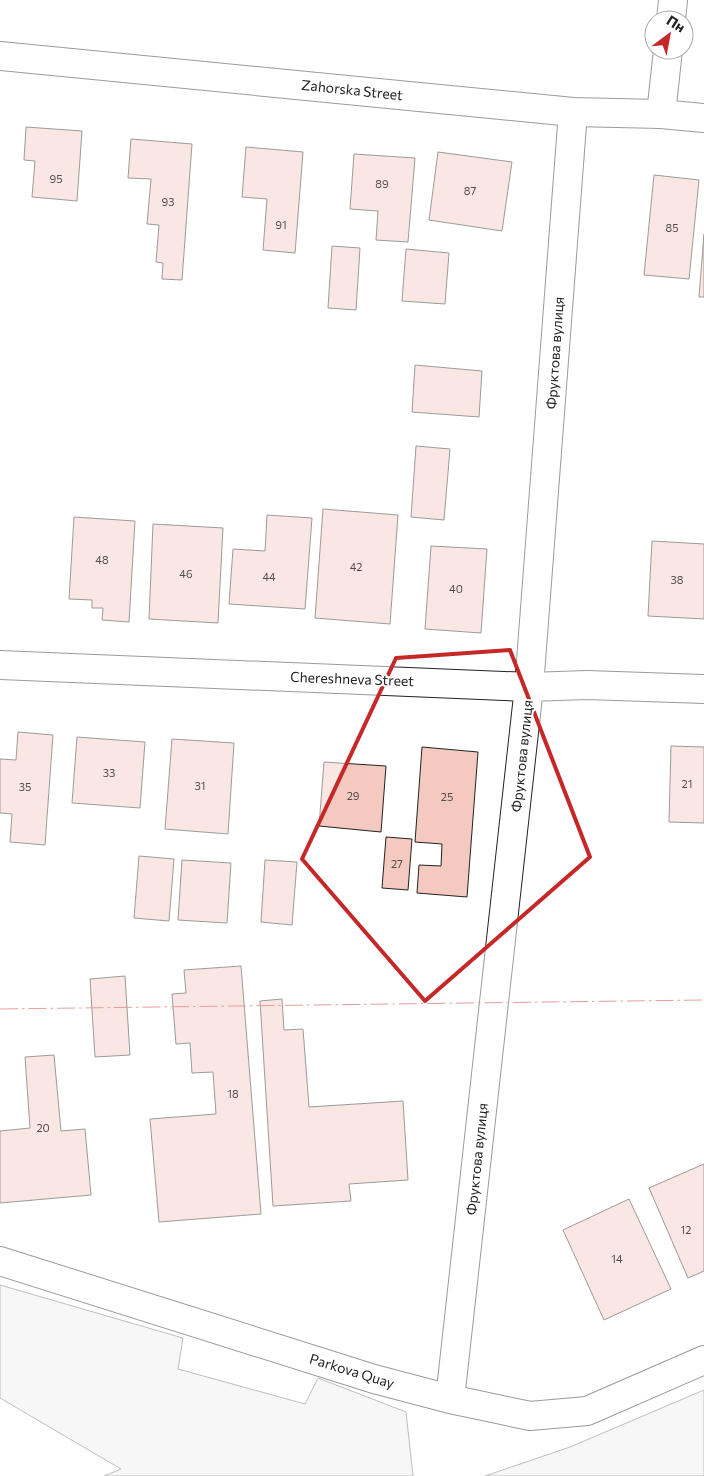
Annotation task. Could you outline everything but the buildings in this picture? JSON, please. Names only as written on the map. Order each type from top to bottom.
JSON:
[{"type":"street","name":"Zahorska Street","points":[[0,56],[573,112],[661,114],[704,118]]},
{"type":"street","points":[[661,114],[667,60]]},
{"type":"street","name":"Фруктова вулиця","points":[[450,1399],[530,686],[573,112]]},
{"type":"street","name":"Chereshneva Street","points":[[0,665],[530,686],[704,689]]},
{"type":"street","name":"Parkova Quay","points":[[0,1261],[374,1379],[450,1399],[530,1416],[587,1411],[704,1360]]},
{"type":"highlighted area","points":[[510,650],[590,857],[425,1001],[302,859],[396,658]]},
{"type":"shaded area","points":[[0,1285],[183,1338],[178,1369],[305,1404],[318,1378],[406,1412],[413,1476],[104,1476],[121,1469],[0,1398]]},
{"type":"shaded area","points":[[704,1390],[704,1476],[485,1476],[570,1447]]},
{"type":"power","points":[[0,1009],[704,1000]]}]
